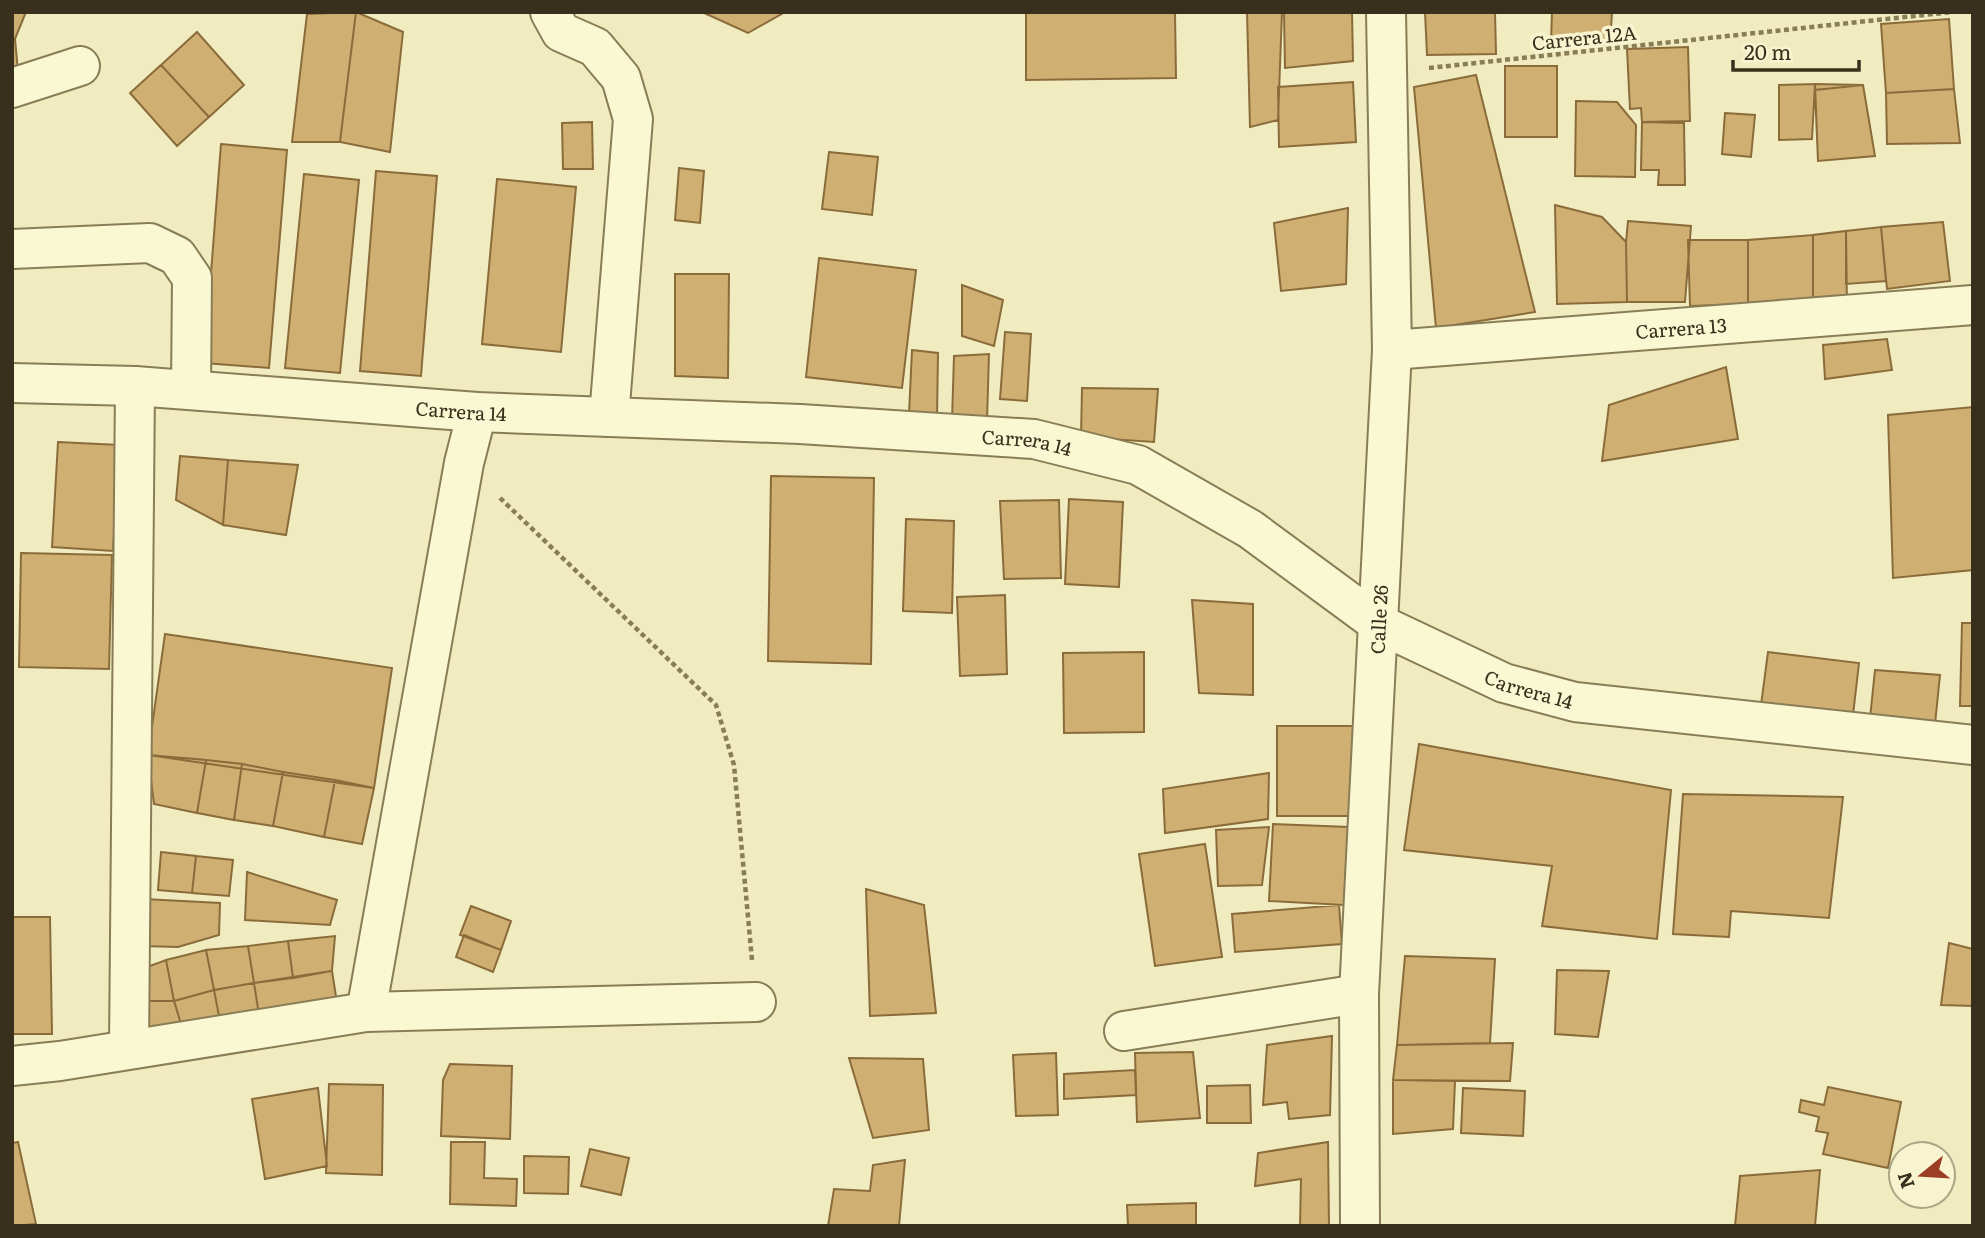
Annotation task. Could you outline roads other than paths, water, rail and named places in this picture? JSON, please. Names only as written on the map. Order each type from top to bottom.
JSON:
[{"type":"street","points":[[550,12],[561,32],[595,47],[621,78],[633,119],[609,417]]},
{"type":"street","name":"Calle 26","points":[[1360,1226],[1359,994],[1392,350],[1385,12]]},
{"type":"street","points":[[12,88],[80,66]]},
{"type":"street","points":[[12,249],[150,243],[177,257],[192,278],[191,390]]},
{"type":"street","name":"Carrera 13","points":[[1392,350],[1973,305]]},
{"type":"street","name":"Carrera 14","points":[[12,383],[135,386],[477,412],[800,424],[1034,439],[1138,464],[1250,529],[1379,624],[1504,682],[1575,702],[1973,745]]},
{"type":"street","points":[[129,1048],[135,386]]},
{"type":"street","points":[[366,1012],[464,463],[477,412]]},
{"type":"street","points":[[1124,1031],[1359,994]]},
{"type":"street","points":[[12,1066],[60,1061],[366,1012],[756,1002]]}]
